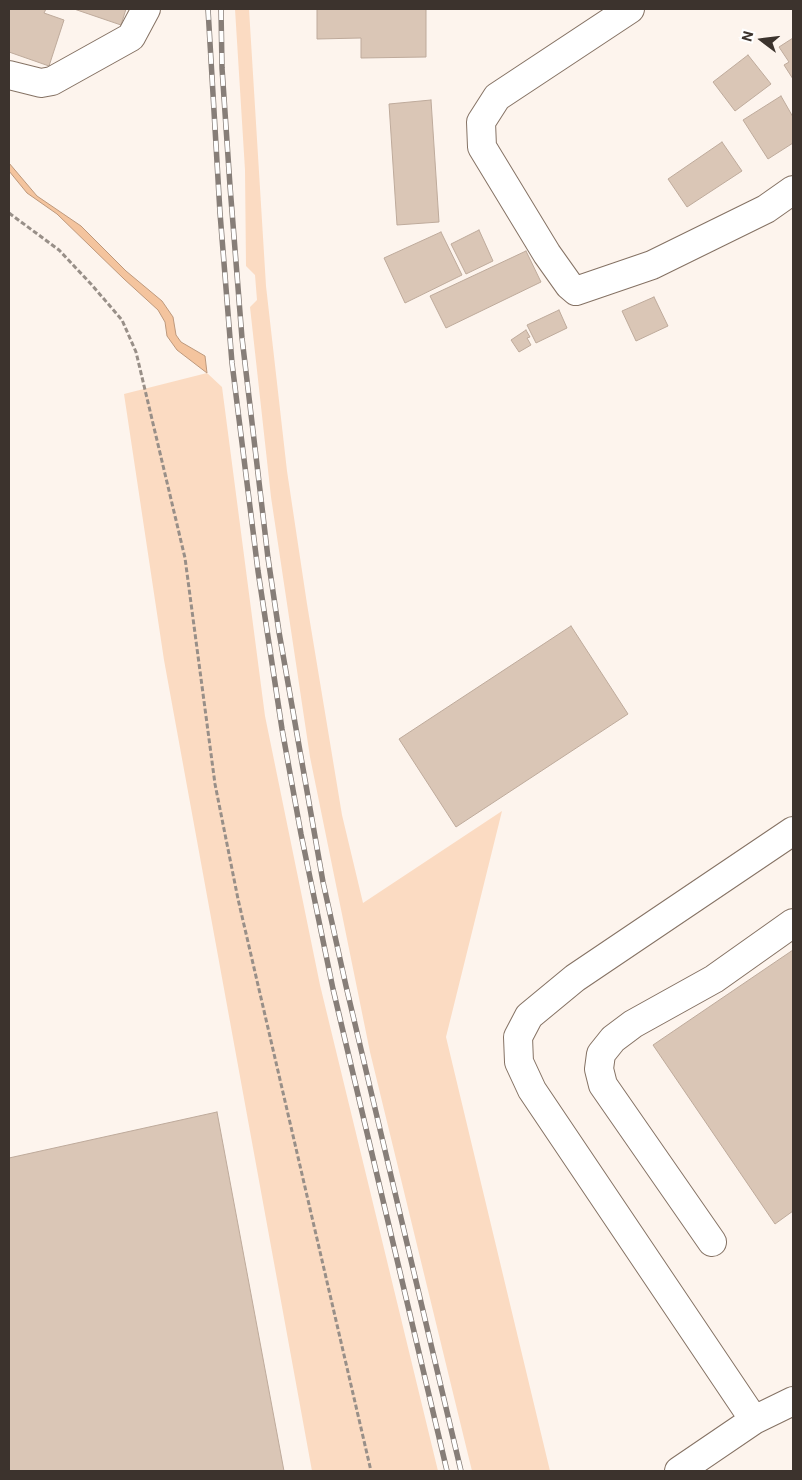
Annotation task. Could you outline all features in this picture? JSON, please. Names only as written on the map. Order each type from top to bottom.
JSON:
[{"type":"lane","points":[[9,75],[41,83],[52,81],[131,37],[146,9]]},
{"type":"lane","points":[[630,9],[497,97],[481,122],[482,147],[546,254],[569,285],[576,292],[652,265],[766,209],[793,190]]},
{"type":"lane","points":[[754,1420],[532,1090],[519,1062],[518,1037],[529,1016],[575,978],[793,831]]},
{"type":"lane","points":[[712,1242],[603,1085],[599,1069],[601,1054],[613,1039],[633,1024],[714,979],[793,923]]},
{"type":"lane","points":[[679,1471],[754,1420],[793,1401]]},
{"type":"path","points":[[9,213],[59,250],[91,284],[122,320],[136,352],[185,558],[215,784],[238,899],[371,1471]]},
{"type":"shaded area","points":[[235,9],[249,9],[266,286],[287,471],[342,815],[363,903],[502,811],[446,1037],[550,1471],[472,1471],[370,1052],[310,757],[271,497],[250,307],[257,300],[255,275],[246,266],[245,170]]},
{"type":"shaded area","points":[[9,163],[37,196],[81,226],[126,271],[162,301],[173,317],[176,335],[181,342],[205,356],[207,373],[177,350],[167,336],[165,322],[158,310],[57,214],[27,193],[9,171]]},
{"type":"shaded area","points":[[207,373],[222,387],[265,716],[320,985],[438,1471],[312,1471],[164,660],[124,394]]},
{"type":"building","points":[[9,9],[46,9],[44,13],[64,20],[49,66],[9,52]]},
{"type":"building","points":[[74,9],[126,9],[121,25]]},
{"type":"building","points":[[317,9],[426,9],[426,57],[361,58],[361,38],[317,39]]},
{"type":"building","points":[[793,38],[793,79],[784,65],[789,62],[779,47]]},
{"type":"building","points":[[748,55],[771,84],[735,111],[713,82]]},
{"type":"building","points":[[781,96],[793,117],[793,143],[768,159],[743,120]]},
{"type":"building","points":[[431,100],[439,222],[397,225],[389,104]]},
{"type":"building","points":[[722,142],[742,171],[687,207],[668,179]]},
{"type":"building","points":[[479,230],[493,261],[466,274],[451,244]]},
{"type":"building","points":[[441,232],[462,275],[405,303],[384,258]]},
{"type":"building","points":[[526,251],[541,282],[446,328],[430,296]]},
{"type":"building","points":[[654,297],[668,326],[636,341],[622,311]]},
{"type":"building","points":[[559,310],[567,328],[536,343],[527,325]]},
{"type":"building","points":[[526,330],[530,337],[527,338],[531,345],[519,352],[511,340]]},
{"type":"building","points":[[571,626],[628,714],[456,827],[399,739]]},
{"type":"building","points":[[793,950],[793,1211],[775,1224],[653,1045]]},
{"type":"building","points":[[217,1112],[284,1471],[9,1471],[9,1158]]},
{"type":"railway","points":[[208,9],[220,213],[232,363],[258,571],[282,729],[301,834],[333,989],[447,1471]]},
{"type":"railway","points":[[221,9],[222,68],[242,338],[268,558],[279,632],[323,882],[461,1471]]}]
